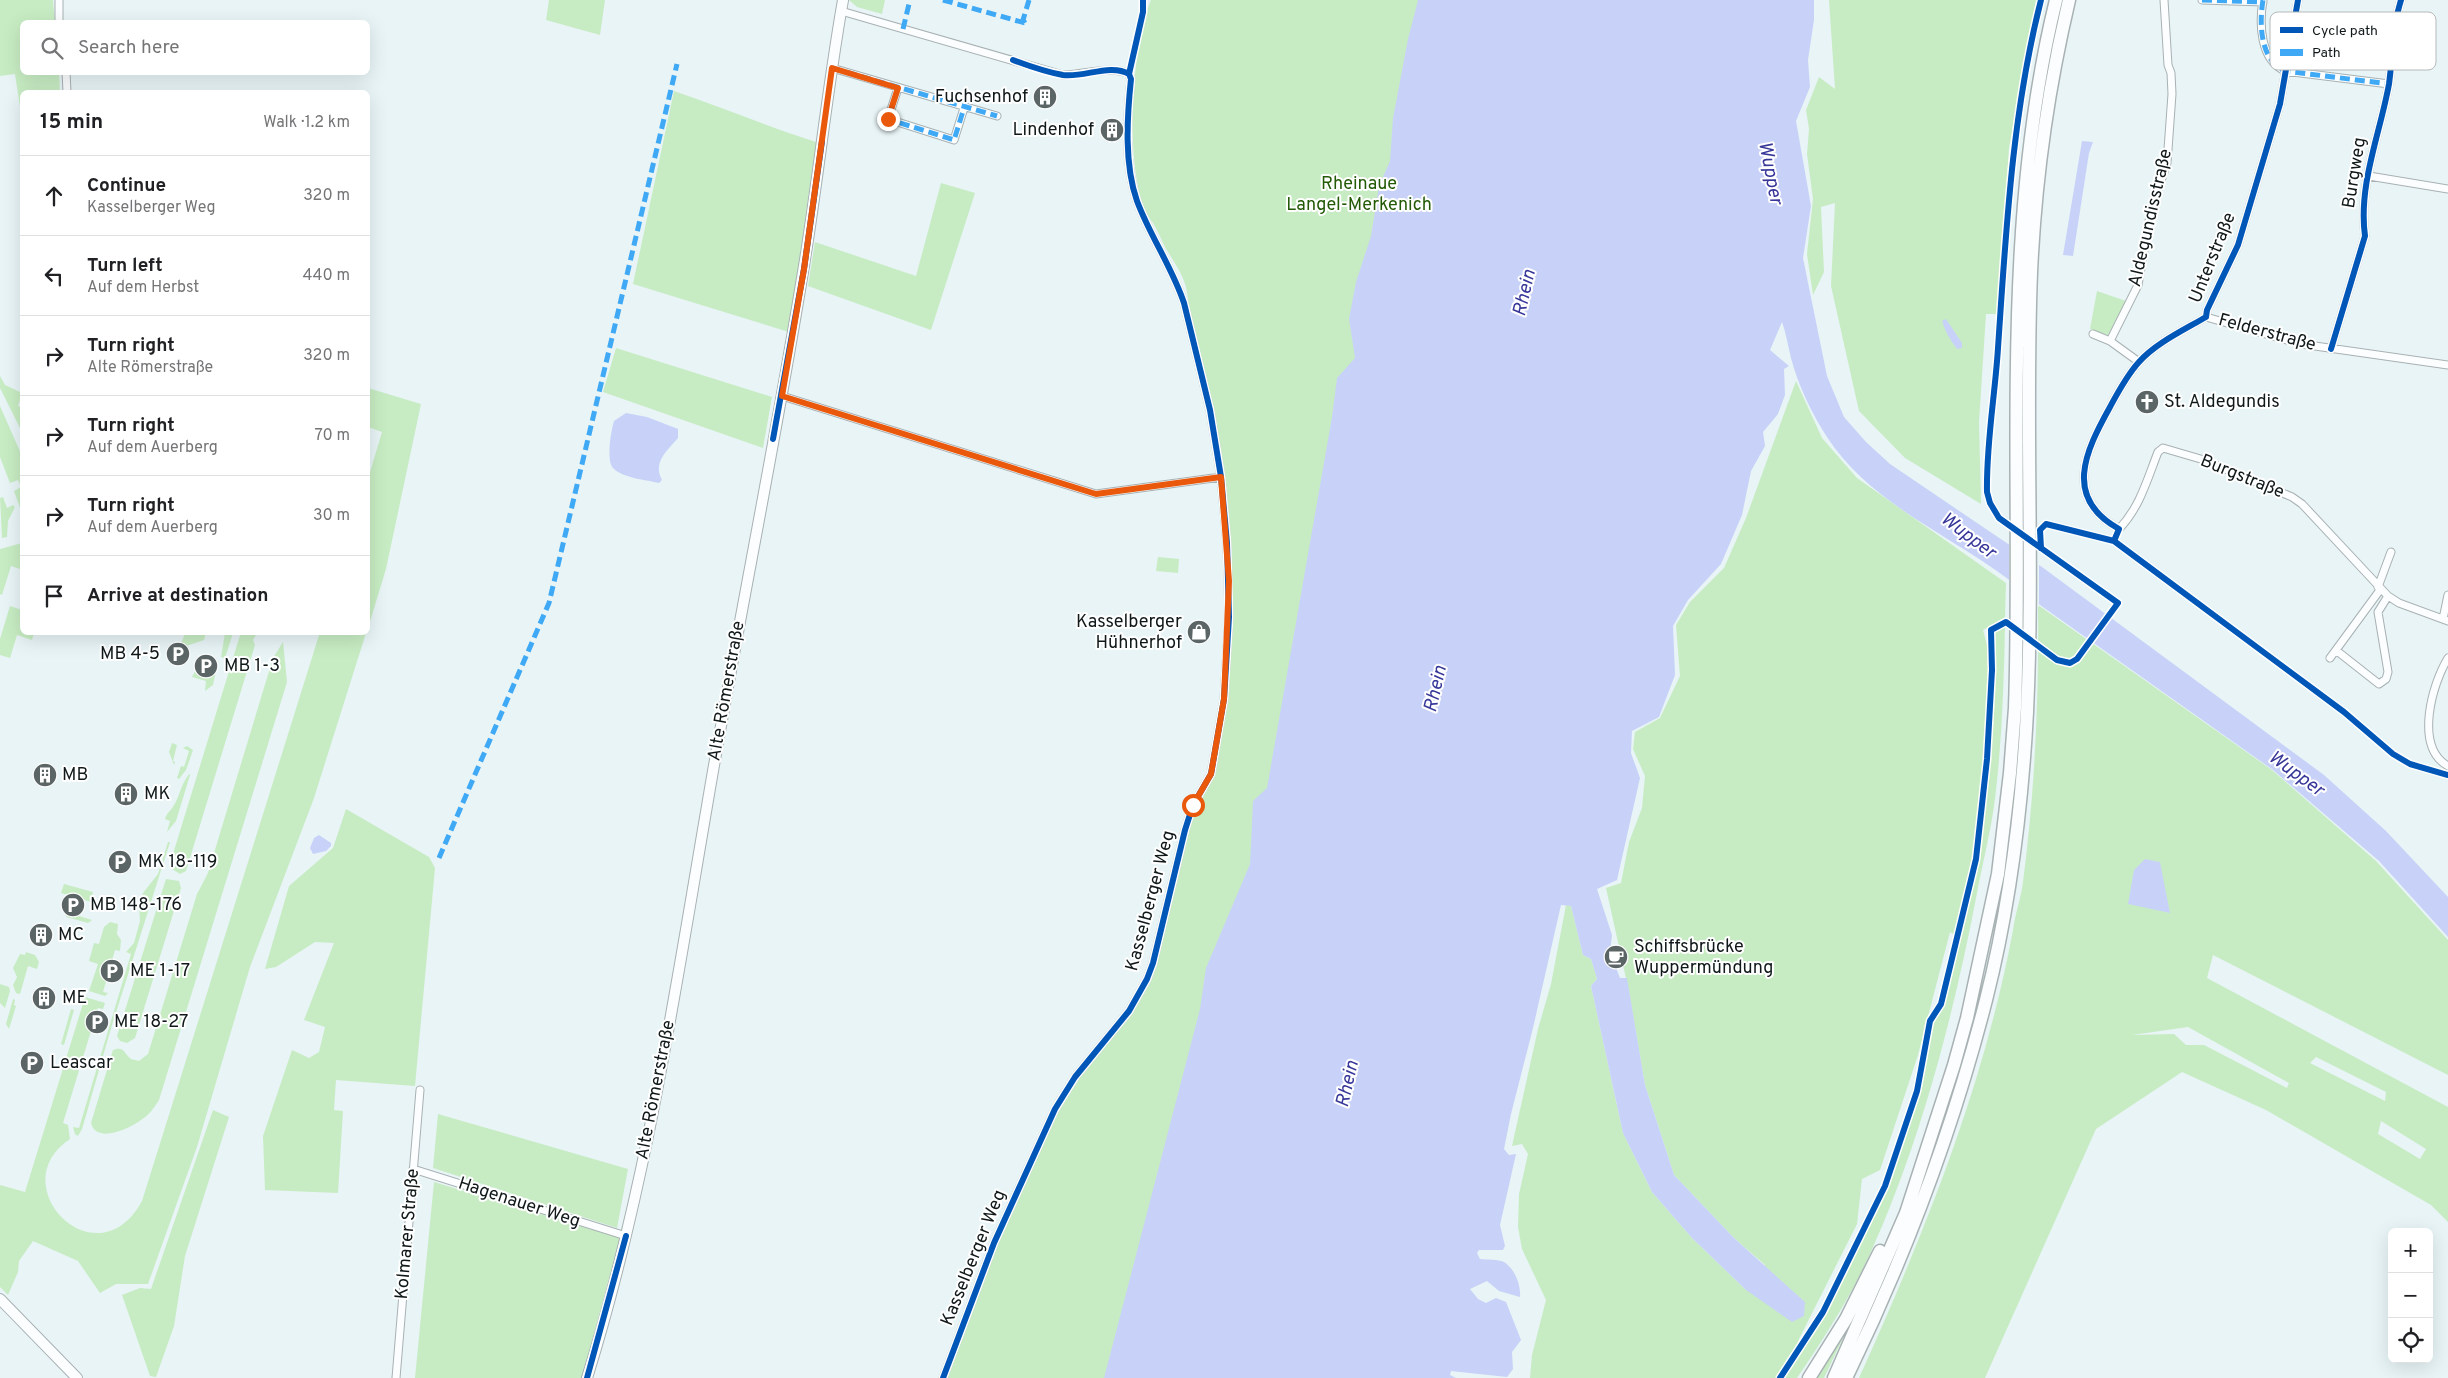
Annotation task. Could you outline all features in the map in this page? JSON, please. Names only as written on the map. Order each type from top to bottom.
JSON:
[{"type":"highway","points":[[1846,1378],[1914,1224],[1952,1113],[1986,998],[2014,842],[2023,769],[2017,487],[2017,316],[2020,236],[2034,120],[2046,42],[2056,0]]},
{"type":"highway","points":[[1834,1378],[1906,1213],[1967,1018],[1998,874],[2022,664],[2029,495],[2031,270],[2045,123],[2069,0]]},
{"type":"highway","points":[[1809,1378],[1866,1284],[1925,1154]]},
{"type":"street","points":[[59,0],[60,20]]},
{"type":"street","name":"Alte Römerstraße","points":[[587,1378],[626,1236],[652,1119],[727,688],[804,269],[832,68],[844,0]]},
{"type":"street","name":"Aldegundisstraße","points":[[2110,341],[2138,285],[2151,210],[2167,163],[2172,94],[2171,73],[2168,65],[2164,0]]},
{"type":"street","points":[[2202,0],[2263,1],[2262,34],[2270,59]]},
{"type":"street","name":"Kasselberger Weg","points":[[842,11],[1063,75],[1081,75],[1113,70],[1122,70],[1129,74],[1131,79],[1126,125],[1136,199],[1175,279],[1184,302],[1210,410],[1221,477],[1229,581],[1224,699],[1211,774],[1193,805],[1185,830],[1153,962],[1134,1004],[1075,1077],[1055,1109],[994,1243],[943,1378]]},
{"type":"street","points":[[832,68],[964,108],[997,116]]},
{"type":"street","name":"Burgweg","points":[[2332,350],[2365,236],[2362,217],[2389,70]]},
{"type":"street","points":[[2285,71],[2388,84]]},
{"type":"street","name":"Unterstraße","points":[[2119,529],[2109,523],[2087,499],[2084,490],[2086,462],[2091,440],[2124,383],[2139,362],[2163,343],[2206,317],[2207,310],[2238,245],[2280,104],[2285,71]]},
{"type":"street","points":[[66,75],[67,90]]},
{"type":"street","points":[[898,88],[888,119],[954,140],[964,108]]},
{"type":"street","points":[[2369,176],[2448,189]]},
{"type":"street","name":"Felderstraße","points":[[2206,317],[2332,350],[2448,365]]},
{"type":"street","points":[[2093,334],[2110,341],[2139,362]]},
{"type":"street","points":[[782,396],[1096,494],[1221,477]]},
{"type":"street","name":"Burgstraße","points":[[2119,529],[2136,509],[2158,452],[2163,448],[2204,460],[2292,497],[2302,504],[2379,589],[2399,603],[2445,620]]},
{"type":"street","points":[[2330,658],[2337,651],[2379,589],[2391,552]]},
{"type":"street","points":[[2445,620],[2448,595]]},
{"type":"street","points":[[2337,651],[2379,684],[2386,679],[2388,672],[2378,612],[2388,596]]},
{"type":"street","points":[[2448,658],[2442,668],[2428,720],[2427,734],[2440,762],[2448,766]]},
{"type":"street","name":"Kolmarer Straße","points":[[396,1378],[420,1090]]},
{"type":"street","name":"Hagenauer Weg","points":[[413,1169],[626,1236]]},
{"type":"street","points":[[0,1299],[77,1378]]},
{"type":"green space","points":[[0,0],[53,0],[55,20],[20,20],[20,75],[59,75],[60,90],[20,90],[20,107],[15,74],[0,76]]},
{"type":"green space","points":[[549,0],[605,0],[600,35],[546,20]]},
{"type":"green space","points":[[849,0],[885,0],[882,14],[857,7]]},
{"type":"green space","name":"Rheinaue Langel-Merkenich","points":[[1151,0],[1602,0],[1289,1378],[943,1378],[1041,1141],[1070,1090],[1146,987],[1195,805],[1213,778],[1221,733],[1229,541],[1186,287],[1180,271],[1145,211],[1135,164],[1133,105],[1135,75],[1144,21]]},
{"type":"green space","points":[[1829,0],[2036,0],[2009,148],[1997,314],[1986,314],[1979,422],[1981,504],[1905,458],[1859,411],[1831,286],[1835,203],[1821,207],[1824,272],[1813,295],[1807,254],[1813,199],[1807,154],[1809,129],[1806,110],[1819,77],[1835,89]]},
{"type":"green space","points":[[674,91],[816,142],[789,332],[633,284]]},
{"type":"green space","points":[[941,183],[975,193],[931,330],[808,286],[815,242],[916,276]]},
{"type":"green space","points":[[2097,291],[2126,301],[2108,335],[2090,329]]},
{"type":"green space","points":[[616,348],[772,397],[763,448],[603,392]]},
{"type":"green space","points":[[0,376],[5,385],[20,392],[18,406],[20,407],[20,428],[0,388]]},
{"type":"green space","points":[[1796,381],[1822,438],[1857,478],[2006,583],[2005,617],[1983,630],[1987,645],[1988,670],[1984,761],[1975,846],[1955,935],[1950,932],[1918,1055],[1880,1170],[1862,1179],[1857,1224],[1799,1339],[1786,1374],[1826,1311],[1850,1267],[1888,1181],[1919,1090],[1932,1022],[1944,1003],[1980,858],[1991,741],[1994,676],[1993,632],[2005,624],[2001,734],[1993,811],[1957,989],[1945,1037],[1917,1132],[1883,1225],[1848,1297],[1797,1378],[1530,1378],[1532,1355],[1546,1300],[1522,1249],[1518,1227],[1519,1194],[1528,1154],[1522,1144],[1512,1146],[1538,1029],[1551,984],[1566,905],[1571,906],[1583,955],[1591,959],[1597,979],[1591,986],[1623,1133],[1652,1192],[1692,1238],[1746,1290],[1765,1265],[1734,1238],[1674,1175],[1645,1085],[1629,992],[1606,888],[1621,883],[1629,842],[1642,808],[1645,776],[1633,749],[1635,732],[1660,718],[1680,676],[1676,625],[1690,602],[1724,568],[1746,518]]},
{"type":"green space","points":[[370,389],[421,404],[386,569],[370,621],[370,472],[382,432],[370,428]]},
{"type":"green space","points":[[0,406],[20,451],[20,485],[18,480],[10,483],[0,457]]},
{"type":"green space","points":[[20,488],[20,508],[14,491]]},
{"type":"green space","points":[[3,497],[7,508],[13,505],[15,507],[8,521],[7,537],[2,538],[0,498]]},
{"type":"green space","points":[[20,544],[20,569],[11,566],[2,595],[0,594],[0,549]]},
{"type":"green space","points":[[1158,557],[1179,559],[1178,573],[1156,571]]},
{"type":"green space","points":[[2038,605],[2272,770],[2376,861],[2448,940],[2448,1075],[2213,955],[2207,978],[2448,1107],[2448,1222],[2431,1205],[2266,1110],[2182,1072],[2096,1129],[1985,1378],[1859,1378],[1929,1214],[1950,1158],[1986,1046],[2001,988],[2022,888],[2031,813],[2037,709]],"holes":[[[2188,1027],[2289,1083],[2287,1088],[2204,1045],[2186,1045],[2174,1034],[2132,1035]],[[2316,1057],[2386,1092],[2385,1101],[2310,1063]],[[2381,1121],[2426,1149],[2420,1159],[2378,1134]]]},
{"type":"green space","points":[[10,606],[20,609],[20,635],[33,635],[32,640],[17,635],[10,658],[0,655],[0,639]]},
{"type":"green space","points":[[184,635],[205,635],[204,640],[186,646],[181,644]]},
{"type":"green space","points":[[225,635],[232,635],[225,658],[221,657]]},
{"type":"green space","points":[[240,635],[256,635],[253,640],[255,645],[186,871],[180,874],[169,867]]},
{"type":"green space","points":[[319,635],[365,635],[314,798],[250,967],[197,1147],[148,1284],[116,1284],[100,1293],[78,1261],[33,1241],[19,1261],[18,1272],[8,1295],[0,1287],[0,1185],[25,1192],[85,997],[105,1003],[103,1009],[98,1008],[63,1123],[68,1125],[70,1139],[51,1158],[45,1180],[50,1201],[63,1218],[81,1230],[102,1233],[123,1224],[142,1201]]},
{"type":"green space","points":[[283,642],[287,682],[159,1100],[149,1114],[136,1124],[113,1133],[99,1133],[91,1123],[113,1050],[121,1049],[131,1059],[139,1061],[148,1054],[197,894],[208,873],[273,658]]},
{"type":"green space","points":[[200,662],[203,663],[202,667],[209,669],[210,665],[216,671],[213,685],[205,691],[206,681],[192,677]]},
{"type":"green space","points":[[172,743],[177,745],[173,761],[175,762],[174,765],[169,752]]},
{"type":"green space","points":[[187,746],[193,750],[186,770],[179,779],[177,778],[181,766],[184,767],[189,751],[183,748]]},
{"type":"green space","points":[[189,774],[176,821],[167,832],[170,821],[165,819],[176,802]]},
{"type":"green space","points":[[346,809],[429,857],[435,868],[415,1086],[336,1080],[334,1110],[343,1111],[338,1193],[265,1190],[263,1136],[292,1050],[309,1058],[319,1052],[325,1027],[304,1020],[334,943],[315,942],[276,967],[265,969],[289,886],[333,848]]},
{"type":"green space","points":[[168,842],[170,842],[112,1025],[82,1129],[78,1136],[75,1134],[73,1127],[79,1128],[131,954],[126,952],[134,943],[140,921],[139,905],[143,893],[158,874]]},
{"type":"green space","points":[[166,879],[179,881],[181,888],[135,1038],[127,1043],[120,1041],[117,1036]]},
{"type":"green space","points":[[64,884],[93,892],[91,902],[61,893]]},
{"type":"green space","points":[[69,913],[92,920],[88,923],[66,917]]},
{"type":"green space","points":[[110,922],[118,924],[117,934],[121,940],[120,951],[115,950],[103,992],[108,993],[105,996],[89,991],[98,964],[89,961],[94,943],[99,944],[104,927]]},
{"type":"green space","points":[[26,952],[35,955],[39,962],[37,969],[28,966],[20,994],[16,993],[13,985],[17,977],[13,968],[20,954],[25,955]]},
{"type":"green space","points":[[0,984],[9,987],[10,991],[5,1008],[0,1003]]},
{"type":"green space","points":[[13,999],[16,1006],[9,1029],[6,1024]]},
{"type":"green space","points":[[71,1009],[74,1010],[64,1045],[61,1044]]},
{"type":"green space","points":[[213,1110],[229,1117],[185,1256],[174,1326],[156,1377],[150,1376],[122,1295],[140,1288],[151,1289]]},
{"type":"green space","points":[[438,1114],[628,1169],[617,1228],[433,1168]]},
{"type":"green space","points":[[434,1182],[620,1238],[582,1378],[415,1378]]},
{"type":"green space","points":[[1851,1321],[1824,1378],[1814,1378]]},
{"type":"water","points":[[1418,0],[1814,0],[1814,20],[1808,60],[1810,87],[1796,121],[1811,206],[1803,258],[1827,376],[1844,417],[1866,442],[1890,464],[2042,567],[2324,775],[2386,831],[2448,897],[2448,937],[2379,861],[2273,770],[2040,605],[2008,579],[1911,516],[1865,481],[1845,460],[1816,419],[1794,368],[1782,322],[1770,350],[1789,366],[1784,369],[1785,395],[1778,414],[1763,432],[1765,446],[1751,471],[1742,515],[1721,564],[1688,600],[1673,626],[1675,675],[1659,717],[1632,731],[1631,753],[1640,778],[1617,880],[1597,889],[1612,935],[1610,952],[1620,978],[1627,978],[1645,1085],[1674,1175],[1734,1238],[1805,1302],[1804,1316],[1792,1322],[1746,1290],[1692,1238],[1652,1192],[1623,1133],[1591,986],[1597,979],[1591,959],[1583,955],[1571,906],[1561,905],[1504,1149],[1509,1155],[1516,1154],[1500,1225],[1505,1246],[1503,1250],[1479,1250],[1477,1253],[1480,1259],[1499,1260],[1508,1265],[1516,1278],[1520,1297],[1499,1291],[1487,1281],[1470,1289],[1478,1299],[1486,1303],[1496,1298],[1506,1302],[1521,1340],[1512,1352],[1513,1369],[1507,1377],[1451,1371],[1450,1375],[1456,1378],[1104,1378],[1200,1009],[1206,968],[1250,864],[1253,801],[1267,788],[1332,417],[1337,378],[1355,358],[1349,319],[1356,282],[1371,236],[1379,186],[1390,161],[1393,118],[1408,39]]},
{"type":"water","points":[[2082,141],[2093,142],[2089,153],[2073,256],[2063,255]]},
{"type":"water","points":[[1946,319],[1962,343],[1962,348],[1957,349],[1948,335],[1942,321]]},
{"type":"water","points":[[626,413],[647,417],[678,429],[678,438],[660,462],[659,474],[662,480],[659,483],[622,474],[613,468],[611,464],[610,445],[614,421]]},
{"type":"water","points":[[319,835],[331,843],[331,846],[326,851],[313,854],[310,848],[314,838]]},
{"type":"water","points":[[2145,859],[2160,862],[2170,913],[2128,904],[2134,870]]},
{"type":"pier","points":[[2009,541],[2039,562],[2039,607],[2009,583]]},
{"type":"pier","points":[[2107,612],[2112,616],[2092,643],[2087,640]]},
{"type":"marked path","points":[[903,29],[910,0]]},
{"type":"marked path","points":[[943,0],[1025,23],[1027,27]]},
{"type":"marked path","points":[[1025,23],[1023,20],[1029,0]]},
{"type":"marked path","points":[[2202,0],[2263,2]]},
{"type":"marked path","points":[[2263,0],[2261,20],[2263,40],[2270,59]]},
{"type":"marked path","points":[[439,858],[549,603],[677,64]]},
{"type":"marked path","points":[[832,68],[997,116]]},
{"type":"marked path","points":[[2283,70],[2389,84]]},
{"type":"marked path","points":[[898,88],[888,119],[954,140],[964,108]]},
{"type":"cycle path","points":[[1129,74],[1143,12],[1143,0]]},
{"type":"cycle path","points":[[1780,1378],[1823,1312],[1885,1186],[1917,1091],[1930,1021],[1941,1004],[1976,859],[1987,759],[1992,670],[1991,630],[2006,622],[2057,660],[2070,663],[2077,659],[2118,603],[1999,518],[1990,503],[1987,492],[1989,438],[1997,366],[2012,173],[2023,86],[2041,0]]},
{"type":"cycle path","points":[[2296,12],[2298,0]]},
{"type":"cycle path","points":[[2398,12],[2401,0]]},
{"type":"cycle path","points":[[943,1378],[994,1243],[1055,1109],[1075,1077],[1129,1011],[1147,979],[1153,963],[1185,830],[1193,805],[1211,774],[1224,699],[1229,617],[1227,543],[1221,477],[1210,410],[1184,303],[1142,214],[1133,187],[1128,156],[1128,109],[1131,79],[1129,74],[1114,70],[1080,75],[1063,75],[1044,71],[1013,60]]},
{"type":"cycle path","points":[[2114,541],[2119,529],[2102,517],[2090,503],[2085,489],[2084,473],[2087,457],[2101,424],[2135,367],[2146,355],[2162,343],[2206,317],[2207,310],[2238,245],[2280,104],[2286,70]]},
{"type":"cycle path","points":[[2331,349],[2365,236],[2364,217],[2367,179],[2385,103],[2390,70]]},
{"type":"cycle path","points":[[773,439],[804,269],[822,141]]},
{"type":"cycle path","points":[[2041,548],[2040,530],[2046,524],[2114,541],[2344,712],[2393,754],[2410,764],[2448,775]]},
{"type":"cycle path","points":[[587,1378],[626,1236]]},
{"type":"place","name":"Fuchsenhof","points":[[1045,97]]},
{"type":"place","name":"Lindenhof","points":[[1112,130]]},
{"type":"place","name":"St. Aldegundis","points":[[2147,402]]},
{"type":"place","name":"Kasselberger Hühnerhof","points":[[1199,632]]},
{"type":"place","name":"MB 4-5","points":[[178,654]]},
{"type":"place","name":"MB 1-3","points":[[206,666]]},
{"type":"place","name":"MB","points":[[45,775]]},
{"type":"place","name":"MK","points":[[126,794]]},
{"type":"place","name":"MK 18-119","points":[[120,862]]},
{"type":"place","name":"MB 148-176","points":[[73,905]]},
{"type":"place","name":"MC","points":[[41,935]]},
{"type":"place","name":"Schiffsbrücke Wuppermündung","points":[[1616,957]]},
{"type":"place","name":"ME 1-17","points":[[112,971]]},
{"type":"place","name":"ME","points":[[44,998]]},
{"type":"place","name":"ME 18-27","points":[[97,1022]]},
{"type":"place","name":"Leascar","points":[[32,1063]]},
{"type":"route","points":[[888,119],[898,88],[832,68],[804,269],[782,396],[1096,494],[1221,477],[1229,581],[1229,617],[1225,645],[1224,699],[1211,774],[1193,805]]},
{"type":"water label","name":"Wupper","points":[[1770,173]]},
{"type":"water label","name":"Rhein","points":[[1525,293]]},
{"type":"water label","name":"Wupper","points":[[1968,536]]},
{"type":"water label","name":"Rhein","points":[[1436,689]]},
{"type":"water label","name":"Wupper","points":[[2296,774]]},
{"type":"water label","name":"Rhein","points":[[1348,1084]]}]
